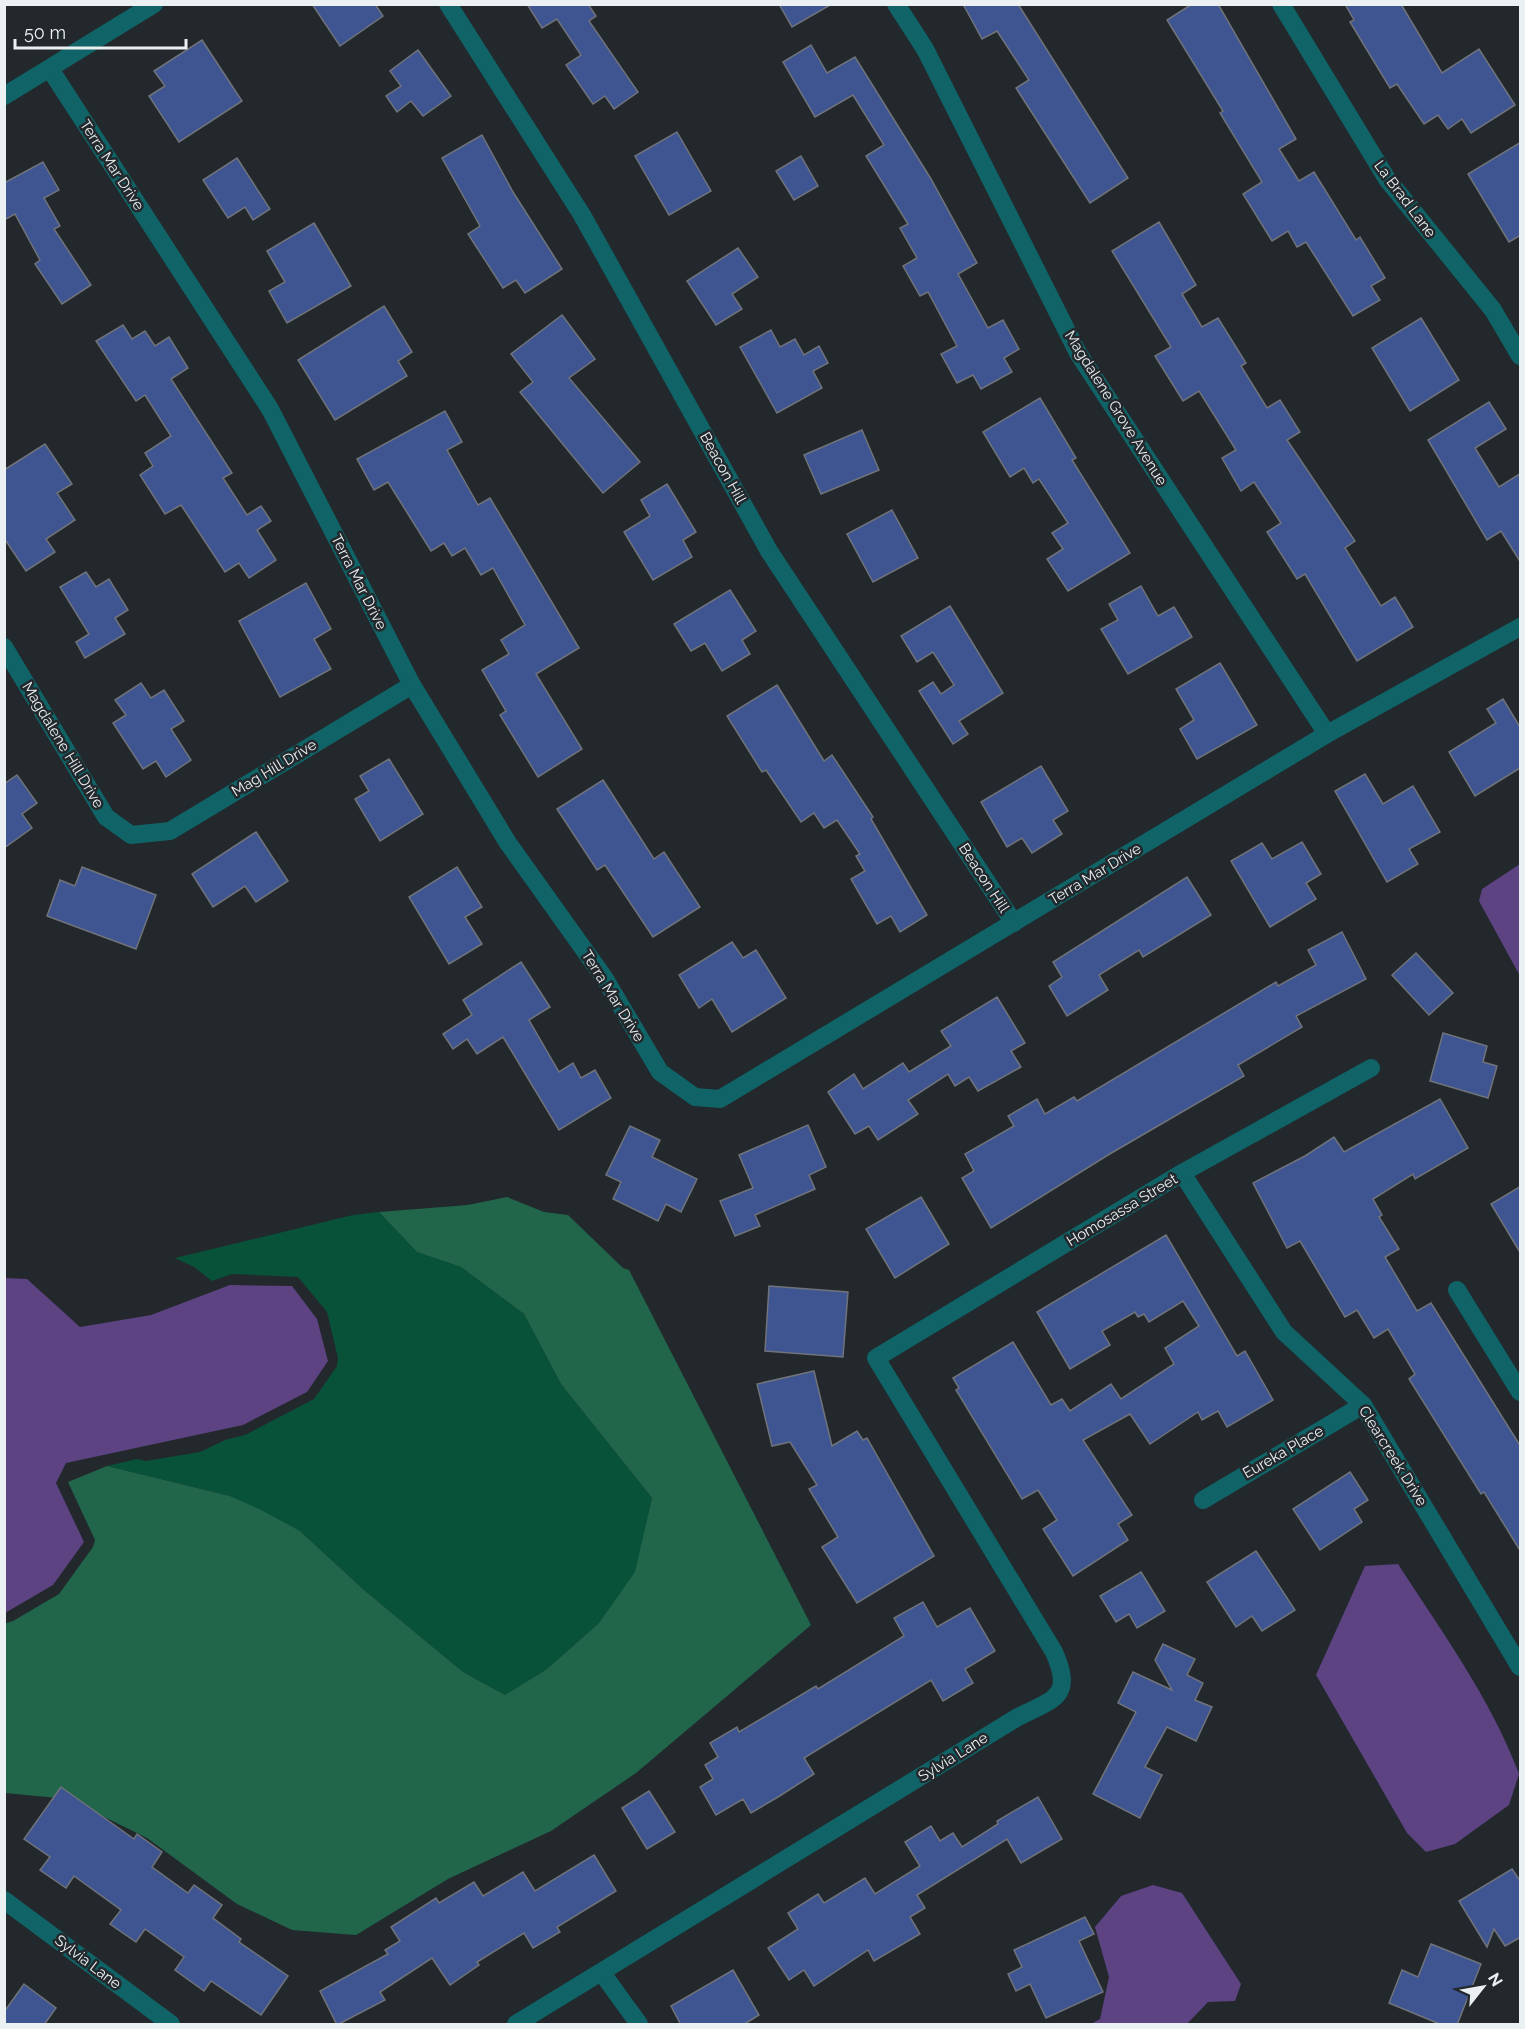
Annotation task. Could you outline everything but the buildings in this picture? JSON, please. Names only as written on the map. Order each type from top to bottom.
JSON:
[{"type":"street","points":[[4,96],[154,4]]},
{"type":"street","name":"Beacon Hill","points":[[448,4],[582,215],[770,551],[1014,922]]},
{"type":"street","name":"Magdalene Grove Avenue","points":[[896,4],[925,49],[1078,353],[1327,734]]},
{"type":"street","name":"La Brad Lane","points":[[1281,4],[1387,179],[1493,310],[1521,356]]},
{"type":"street","name":"Terra Mar Drive","points":[[50,69],[270,409],[412,685],[508,843],[605,979],[660,1072],[695,1097],[720,1099],[1327,734],[1521,627]]},
{"type":"street","name":"Magdalene Hill Drive","points":[[4,647],[106,817],[130,836]]},
{"type":"street","name":"Mag Hill Drive","points":[[130,836],[170,831],[412,685]]},
{"type":"street","name":"Homosassa Street","points":[[876,1358],[1182,1173],[1371,1068]]},
{"type":"street","name":"Clearcreek Drive","points":[[1182,1173],[1284,1332],[1363,1405],[1521,1667]]},
{"type":"street","points":[[1458,1290],[1521,1392]]},
{"type":"street","name":"Sylvia Lane","points":[[516,2025],[1018,1717],[1053,1701],[1060,1693],[1064,1683],[1063,1672],[1054,1652],[876,1358]]},
{"type":"street","name":"Eureka Place","points":[[1203,1500],[1363,1405]]},
{"type":"street","name":"Sylvia Lane","points":[[4,1900],[171,2025]]},
{"type":"street","points":[[602,1973],[639,2025]]},
{"type":"green space","points":[[507,1197],[544,1212],[568,1215],[623,1268],[629,1270],[811,1625],[636,1773],[551,1831],[448,1879],[356,1935],[292,1930],[237,1904],[147,1838],[68,1799],[5,1793],[4,1624],[59,1594],[93,1547],[95,1540],[68,1482],[107,1466],[230,1496],[300,1531],[364,1590],[463,1672],[505,1695],[547,1669],[599,1623],[635,1572],[652,1498],[561,1384],[524,1314],[461,1267],[417,1252],[379,1212],[468,1205]]},
{"type":"green space","points":[[379,1212],[417,1252],[461,1267],[524,1314],[561,1384],[652,1498],[636,1572],[599,1623],[547,1669],[505,1695],[463,1672],[364,1590],[300,1531],[230,1496],[107,1466],[137,1459],[146,1461],[200,1452],[225,1440],[245,1435],[314,1399],[337,1366],[338,1358],[327,1312],[298,1277],[232,1274],[212,1281],[194,1267],[175,1258],[353,1215]]},
{"type":"shaded area","points":[[1520,864],[1520,976],[1479,901],[1482,889]]},
{"type":"shaded area","points":[[4,1278],[27,1279],[80,1327],[151,1315],[230,1285],[292,1286],[317,1319],[328,1361],[307,1392],[243,1425],[66,1463],[56,1483],[84,1542],[53,1585],[5,1613]]},
{"type":"shaded area","points":[[1398,1564],[1480,1693],[1508,1746],[1519,1774],[1509,1805],[1455,1844],[1426,1852],[1407,1833],[1316,1675],[1365,1566]]},
{"type":"shaded area","points":[[1153,1885],[1182,1893],[1241,1984],[1235,2001],[1208,2002],[1187,2024],[1091,2024],[1100,2019],[1109,1977],[1095,1927],[1121,1896]]}]
